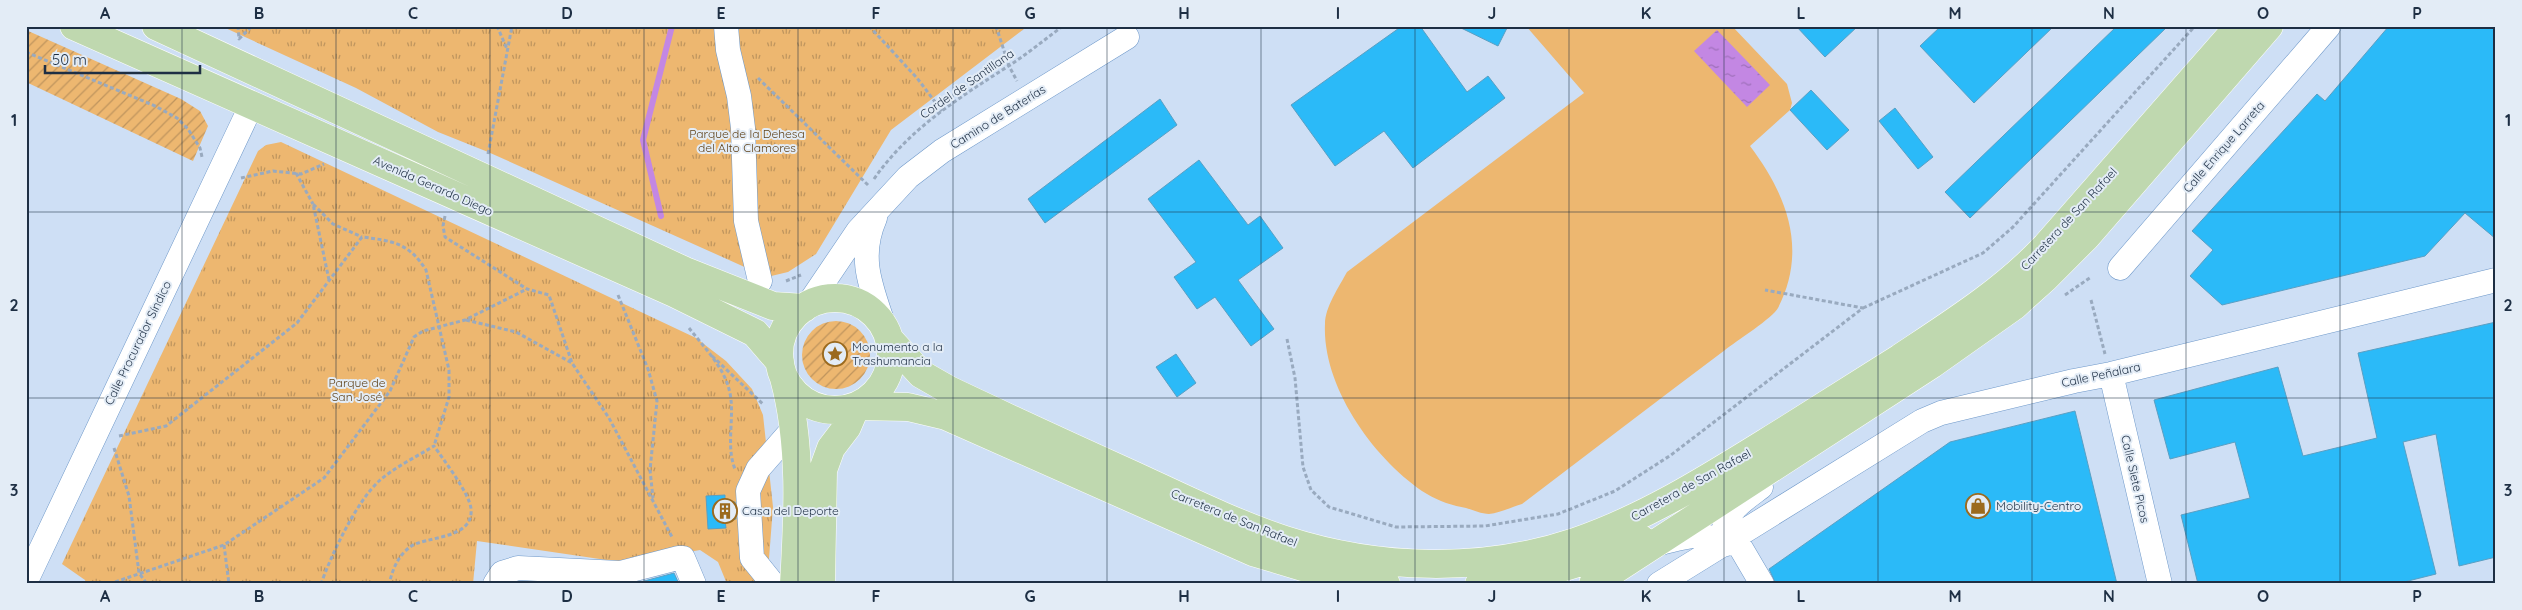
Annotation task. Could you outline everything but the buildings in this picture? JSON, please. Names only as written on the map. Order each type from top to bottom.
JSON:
[{"type":"main road","name":"Avenida Gerardo Diego","points":[[74,26],[707,309],[755,333],[781,367]]},
{"type":"main road","points":[[156,26],[685,271],[764,304],[780,308],[806,306],[828,298],[849,300],[868,309],[887,334],[891,355],[885,379],[873,395],[856,406],[832,410],[812,405],[796,393],[781,367]]},
{"type":"main road","name":"Carretera de San Rafael","points":[[887,334],[915,370],[948,390],[1202,508],[1285,540],[1362,559],[1409,563],[1469,562],[1534,554],[1616,526],[1701,482],[1836,399],[1975,308],[2019,272],[2046,246],[2239,26]]},
{"type":"main road","name":"Carretera de San Rafael","points":[[1593,584],[1974,336],[2014,306],[2046,278],[2086,237],[2269,26]]},
{"type":"main road","points":[[794,584],[797,509],[793,430],[790,403],[781,367],[780,347],[784,332],[792,318],[806,306]]},
{"type":"main road","points":[[820,584],[823,470],[831,448],[847,427],[856,406]]},
{"type":"main road","name":"Carretera de San Rafael","points":[[856,406],[908,407],[946,416],[1253,552],[1323,573],[1386,584]]},
{"type":"main road","name":"Carretera de San Rafael","points":[[1479,584],[1552,572],[1605,554],[1651,534],[1766,470]]},
{"type":"street","points":[[726,26],[728,50],[739,96],[743,128],[746,220],[760,281]]},
{"type":"street","name":"Calle Enrique Larreta","points":[[2120,268],[2328,26]]},
{"type":"street","name":"Camino de Baterías","points":[[806,306],[858,231],[908,177],[925,162],[1127,37]]},
{"type":"street","name":"Calle Procurador Síndico","points":[[26,581],[251,106]]},
{"type":"street","name":"Camino de Baterías","points":[[879,209],[867,238],[865,259],[869,279],[887,334]]},
{"type":"street","name":"Calle Peñalara","points":[[1659,584],[1922,421],[1935,415],[2074,381],[2108,365],[2496,280]]},
{"type":"street","name":"Calle Siete Picos","points":[[2108,365],[2160,584]]},
{"type":"street","points":[[1762,584],[1730,541],[1724,528],[1738,505],[1852,415]]},
{"type":"street","points":[[773,584],[752,558],[748,493],[758,470],[793,430]]},
{"type":"street","points":[[1654,545],[1703,535],[1730,541]]},
{"type":"street","points":[[495,584],[502,573],[518,568],[620,573],[678,558],[683,558],[694,584]]},
{"type":"path","points":[[238,26],[238,39],[252,26]]},
{"type":"path","points":[[497,26],[508,50]]},
{"type":"path","points":[[487,159],[512,26]]},
{"type":"path","points":[[869,26],[917,78],[942,111]]},
{"type":"path","points":[[996,26],[1009,66],[1027,98]]},
{"type":"path","name":"Cordel de Santillana","points":[[756,77],[869,186],[889,158],[910,136],[1062,26]]},
{"type":"path","points":[[1287,339],[1295,378],[1303,468],[1311,490],[1329,506],[1396,528],[1485,526],[1558,514],[1614,490],[1671,456],[1863,308],[1982,253],[2013,227],[2195,26]]},
{"type":"path","points":[[26,52],[177,118],[188,129],[200,148],[204,164]]},
{"type":"path","points":[[235,180],[273,171],[301,174],[326,163]]},
{"type":"path","points":[[296,173],[313,204],[326,220],[362,237],[400,244],[417,257],[426,270],[449,370],[449,397],[434,446],[380,480],[369,492],[328,562],[321,584]]},
{"type":"path","points":[[313,204],[329,280]]},
{"type":"path","points":[[447,208],[443,226],[445,237],[527,289],[549,295],[572,363],[609,418],[683,558]]},
{"type":"path","points":[[111,438],[166,426],[297,323],[362,237]]},
{"type":"path","points":[[616,288],[648,368],[657,401],[650,470],[653,501]]},
{"type":"path","points":[[110,584],[224,545],[324,478],[390,391],[414,337],[423,331],[438,326],[465,320],[527,289]]},
{"type":"path","points":[[1765,290],[1863,308]]},
{"type":"path","points":[[2091,300],[2108,365]]},
{"type":"path","points":[[465,320],[516,332],[572,363]]},
{"type":"path","points":[[686,323],[721,371],[729,389],[733,466],[748,493]]},
{"type":"path","points":[[706,351],[770,410]]},
{"type":"path","points":[[114,446],[129,496],[139,573],[147,584]]},
{"type":"path","points":[[389,584],[399,557],[411,546],[454,534],[461,529],[470,517],[471,508],[456,478],[434,446]]},
{"type":"path","points":[[224,545],[229,584]]},
{"type":"green space","name":"Parque de la Dehesa del Alto Clamores","points":[[221,26],[1028,26],[891,130],[816,254],[788,272],[767,277],[488,152],[438,132],[356,88]]},
{"type":"green space","points":[[1526,26],[1732,26],[1787,84],[1792,103],[1790,110],[1750,146],[1774,184],[1783,203],[1789,223],[1792,244],[1791,265],[1787,286],[1778,308],[1769,317],[1522,504],[1486,514],[1446,503],[1427,494],[1408,480],[1371,442],[1355,420],[1342,397],[1332,372],[1326,348],[1325,324],[1327,311],[1347,272],[1584,93]]},
{"type":"green space","points":[[26,30],[181,99],[200,111],[208,126],[193,161],[26,82]]},
{"type":"green space","name":"Parque de San José","points":[[281,142],[696,338],[726,361],[752,389],[763,415],[773,507],[767,584],[727,584],[718,562],[700,550],[627,563],[477,541],[473,584],[86,584],[85,580],[62,564],[258,151],[266,145]]},
{"type":"green space","points":[[829,321],[843,321],[855,326],[865,336],[870,348],[870,362],[865,374],[855,384],[843,389],[829,389],[817,384],[807,374],[802,362],[802,348],[807,336],[817,326]]},
{"type":"water","points":[[1717,30],[1770,85],[1747,107],[1694,51]]},
{"type":"waterway","points":[[661,216],[643,140],[672,26]]},
{"type":"place","name":"Monumento a la Trashumancia","points":[[835,354]]},
{"type":"place","name":"Mobility-Centro","points":[[1978,506]]},
{"type":"place","name":"Casa del Deporte","points":[[725,511]]}]
